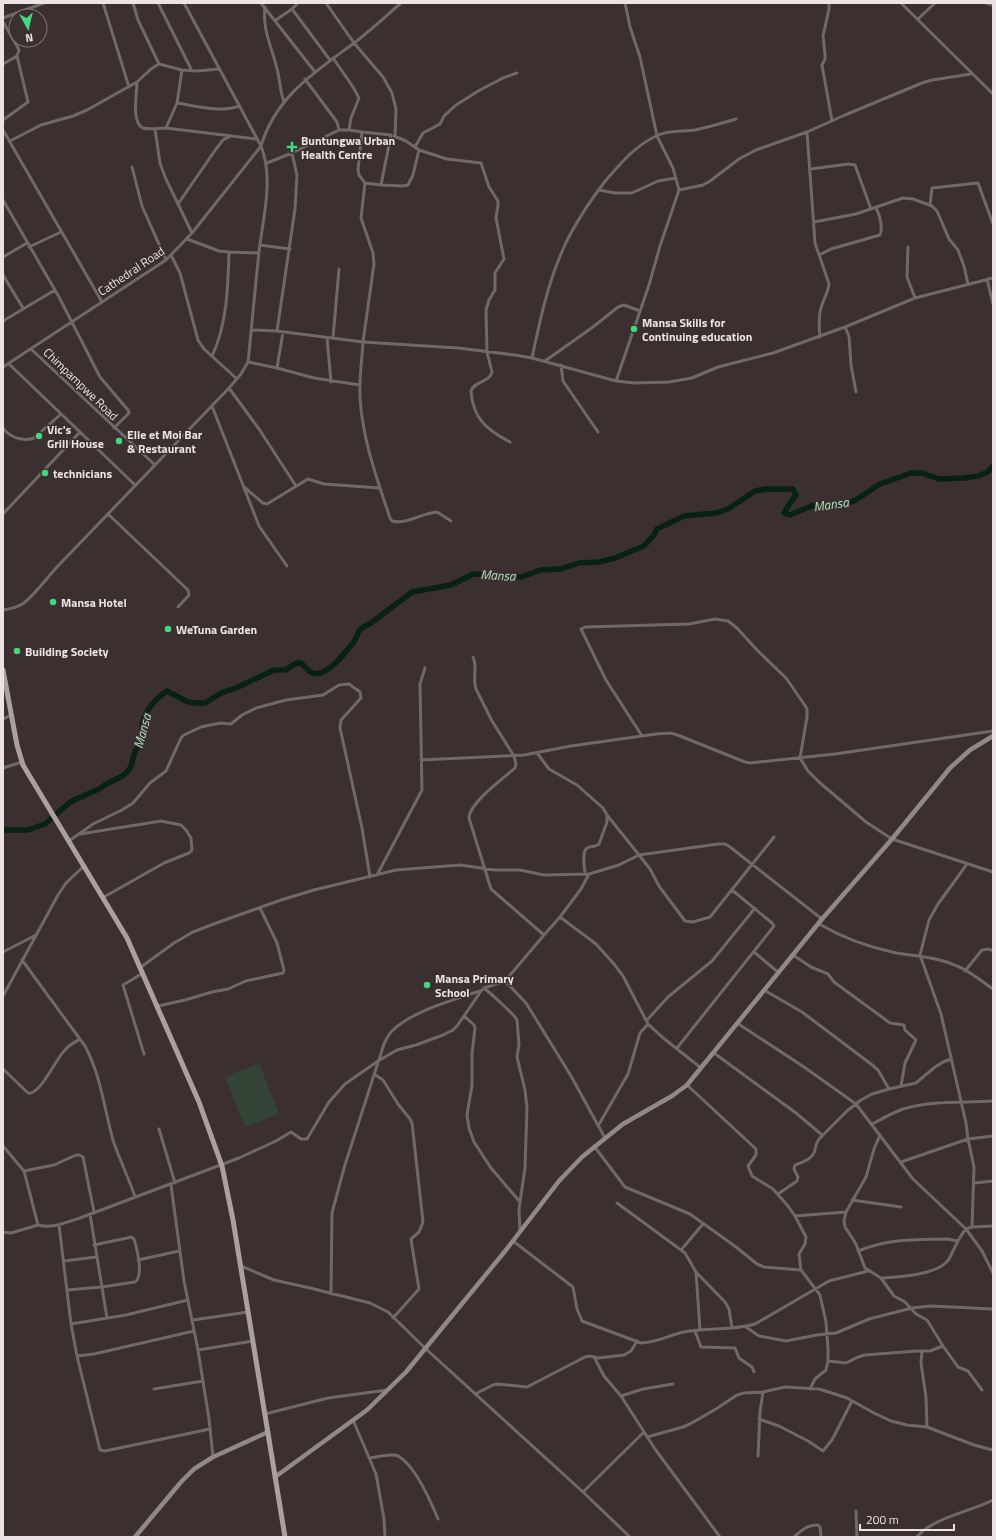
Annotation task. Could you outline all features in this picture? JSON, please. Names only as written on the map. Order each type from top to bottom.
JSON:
[{"type":"main road","points":[[3,670],[22,762],[29,776],[124,932],[141,967],[206,1120],[222,1166],[241,1266],[285,1537]]},
{"type":"street","points":[[3,18],[44,3]]},
{"type":"street","points":[[103,3],[129,87]]},
{"type":"street","points":[[133,3],[138,20],[159,64]]},
{"type":"street","points":[[158,3],[192,71]]},
{"type":"street","points":[[3,610],[24,603],[229,388],[248,362],[259,252],[266,208],[267,163],[261,146],[184,3]]},
{"type":"street","points":[[261,3],[276,20],[315,72]]},
{"type":"street","points":[[276,20],[298,3]]},
{"type":"street","points":[[326,3],[354,43],[383,77],[392,93],[396,109],[395,136]]},
{"type":"street","name":"Cathedral Road","points":[[3,367],[172,255],[192,233],[261,146],[265,133],[284,102],[294,90],[305,79],[354,43],[401,3]]},
{"type":"street","points":[[616,381],[649,285],[679,190],[673,168],[657,136],[640,58],[630,27],[625,3]]},
{"type":"street","points":[[829,3],[829,9],[822,36],[825,59],[822,65],[832,121]]},
{"type":"street","points":[[901,3],[971,74],[993,94]]},
{"type":"street","points":[[918,19],[935,3]]},
{"type":"street","points":[[986,3],[993,5]]},
{"type":"street","points":[[265,7],[264,24],[276,64],[280,89],[284,102]]},
{"type":"street","points":[[292,9],[353,87],[359,98],[351,118],[349,130]]},
{"type":"street","points":[[3,22],[19,50],[17,56],[28,102],[3,120]]},
{"type":"street","points":[[3,64],[17,56]]},
{"type":"street","points":[[10,141],[41,125],[73,116],[87,110],[137,82],[159,64],[192,71],[219,69]]},
{"type":"street","points":[[166,128],[177,103],[182,70]]},
{"type":"street","points":[[415,147],[422,133],[440,124],[444,116],[456,105],[486,87],[517,73]]},
{"type":"street","points":[[679,190],[703,185],[739,159],[756,150],[807,132],[922,83],[971,74]]},
{"type":"street","points":[[305,79],[337,122],[339,130]]},
{"type":"street","points":[[137,82],[135,114],[142,127],[166,128],[229,137],[256,139]]},
{"type":"street","points":[[177,103],[222,110],[239,106]]},
{"type":"street","points":[[532,358],[554,270],[564,246],[580,216],[599,190],[634,150],[657,136],[674,131],[697,129],[736,120]]},
{"type":"street","points":[[155,128],[160,163],[165,177],[192,233]]},
{"type":"street","points":[[3,130],[102,302]]},
{"type":"street","points":[[267,163],[292,153],[339,130],[395,136],[406,141],[419,150],[447,159],[481,163],[487,183],[498,200],[496,218],[504,259],[495,273],[495,290],[489,300],[486,310],[488,352],[492,372],[488,379],[474,386],[471,391],[471,396],[478,416],[486,427],[510,442]]},
{"type":"street","points":[[362,132],[358,170],[359,175],[365,184],[361,218],[372,247],[374,259],[363,342],[360,385],[363,424],[380,488],[392,521],[398,522],[410,520],[422,514],[437,512],[451,521]]},
{"type":"street","points":[[807,132],[811,169],[815,243],[828,284],[828,289],[820,309],[820,336]]},
{"type":"street","points":[[382,185],[390,135]]},
{"type":"street","points":[[178,204],[216,149],[223,140],[229,137]]},
{"type":"street","points":[[365,184],[403,186],[408,184],[413,175],[419,150]]},
{"type":"street","points":[[277,331],[290,249],[297,182],[296,167],[292,153]]},
{"type":"street","points":[[811,169],[848,164],[855,165],[871,209]]},
{"type":"street","points":[[132,168],[142,206],[166,260]]},
{"type":"street","points":[[599,190],[632,193],[658,181],[676,178]]},
{"type":"street","points":[[930,205],[932,188],[978,184],[993,224]]},
{"type":"street","points":[[814,222],[856,214],[907,198],[930,205],[938,211],[949,239],[958,250],[964,266],[968,284]]},
{"type":"street","points":[[3,200],[72,321],[100,377],[128,410],[129,413],[114,428]]},
{"type":"street","points":[[819,254],[831,249],[880,235],[882,231],[876,208]]},
{"type":"street","points":[[3,257],[61,232]]},
{"type":"street","points":[[187,239],[208,247],[229,252],[259,252]]},
{"type":"street","points":[[260,245],[290,249]]},
{"type":"street","points":[[908,247],[907,277],[915,298]]},
{"type":"street","points":[[212,356],[219,341],[223,323],[229,272],[229,252]]},
{"type":"street","points":[[172,255],[180,273],[198,340],[204,349],[237,379]]},
{"type":"street","points":[[333,338],[339,269]]},
{"type":"street","points":[[3,275],[23,308]]},
{"type":"street","points":[[251,330],[277,331],[363,342],[458,348],[532,358],[616,381],[669,382],[682,380],[718,367],[773,353],[845,327],[915,298],[993,278]]},
{"type":"street","points":[[988,279],[993,304]]},
{"type":"street","points":[[3,321],[55,290]]},
{"type":"street","points":[[545,361],[593,327],[618,307],[624,305],[640,311]]},
{"type":"street","points":[[845,327],[849,336],[851,365],[856,392]]},
{"type":"street","points":[[277,368],[282,332]]},
{"type":"street","points":[[327,338],[331,382]]},
{"type":"street","name":"Chimpampwe Road","points":[[31,348],[114,428],[155,465]]},
{"type":"street","points":[[248,362],[331,382],[360,385]]},
{"type":"street","points":[[9,364],[135,485]]},
{"type":"street","points":[[561,366],[563,381],[598,432]]},
{"type":"street","points":[[229,388],[259,429],[296,486]]},
{"type":"street","points":[[212,406],[259,526],[287,566]]},
{"type":"street","points":[[3,428],[6,434],[10,436],[29,440],[34,438],[61,414]]},
{"type":"street","points":[[3,514],[80,432]]},
{"type":"street","points":[[243,486],[263,503],[267,504],[308,479],[324,484],[380,488]]},
{"type":"street","points":[[108,514],[188,590],[188,597],[178,608]]},
{"type":"street","points":[[642,736],[606,680],[580,629],[585,626],[689,624],[723,619],[738,628],[757,650],[786,678],[807,709],[800,758],[808,771],[819,782],[866,822],[892,839],[993,872]]},
{"type":"street","points":[[473,657],[476,666],[474,684],[476,689],[492,721],[514,756],[516,764],[515,768],[486,792],[469,814],[469,818],[491,889],[544,935]]},
{"type":"street","points":[[378,875],[422,790],[420,684],[425,668]]},
{"type":"street","points":[[69,841],[93,824],[133,803],[150,783],[164,774],[181,738],[190,732],[201,727],[220,723],[231,724],[242,715],[256,708],[286,700],[323,695],[339,685],[349,684],[360,692],[361,698],[341,720],[340,728],[362,828],[370,877]]},
{"type":"street","points":[[3,719],[12,715]]},
{"type":"street","points":[[421,760],[514,756],[571,746],[671,733],[745,762],[800,758],[993,731]]},
{"type":"street","points":[[275,1477],[367,1410],[389,1390],[426,1349],[571,1167],[594,1146],[627,1122],[672,1096],[687,1085],[822,919],[892,839],[950,768],[970,750],[993,736]]},
{"type":"street","points":[[537,753],[549,769],[577,785],[603,808],[650,869],[659,886],[685,921],[694,922],[710,918],[774,837]]},
{"type":"street","points":[[3,768],[22,762]]},
{"type":"street","points":[[331,1294],[332,1213],[344,1168],[384,1044],[391,1032],[401,1023],[420,1013],[505,981],[560,917],[581,889],[587,874],[584,856],[585,852],[588,848],[600,844],[607,822],[607,815]]},
{"type":"street","points":[[79,834],[161,821],[181,825],[192,838],[192,850],[189,853],[164,864],[104,897]]},
{"type":"street","points":[[141,967],[174,943],[193,932],[314,890],[406,869],[460,865],[485,869],[520,870],[544,875],[587,874],[619,865],[639,855],[665,850],[718,844],[725,844],[730,847],[822,919]]},
{"type":"street","points":[[967,864],[938,904],[929,920],[920,955],[941,1014],[962,1102],[974,1167],[975,1183],[972,1227]]},
{"type":"street","points":[[3,996],[58,894],[66,883],[84,865]]},
{"type":"street","points":[[677,1048],[774,926],[755,908],[732,890]]},
{"type":"street","points":[[158,1006],[228,989],[246,982],[283,973],[284,970],[277,943],[260,908]]},
{"type":"street","points":[[646,1020],[668,996],[712,961],[755,908]]},
{"type":"street","points":[[560,917],[596,944],[614,964],[623,976],[648,1024],[662,1037],[702,1068]]},
{"type":"street","points":[[818,924],[841,937],[871,947],[898,953],[920,955],[956,965],[993,989]]},
{"type":"street","points":[[3,952],[36,935]]},
{"type":"street","points":[[965,970],[982,950],[985,948],[993,951]]},
{"type":"street","points":[[754,952],[779,973]]},
{"type":"street","points":[[793,955],[811,967],[828,974],[834,982],[890,1023],[904,1025],[905,1030],[916,1040],[905,1063],[901,1086]]},
{"type":"street","points":[[22,960],[80,1039],[93,1062],[101,1086],[113,1140],[135,1197]]},
{"type":"street","points":[[143,973],[123,985],[144,1054]]},
{"type":"street","points":[[505,981],[526,1004],[571,1076],[605,1138]]},
{"type":"street","points":[[3,1232],[11,1234],[38,1226],[46,1227],[59,1225],[222,1166],[276,1141],[291,1132],[301,1139],[307,1139],[337,1092],[354,1076],[397,1050],[443,1035],[457,1026],[482,989]]},
{"type":"street","points":[[482,989],[516,1017],[517,1020],[517,1057],[525,1090],[526,1108],[525,1168],[519,1209],[520,1231]]},
{"type":"street","points":[[764,990],[802,1012],[871,1064],[878,1070],[889,1088]]},
{"type":"street","points":[[464,1016],[474,1025],[475,1028],[472,1054],[472,1085],[467,1115],[469,1128],[474,1142],[491,1168],[520,1202]]},
{"type":"street","points":[[737,1023],[804,1067],[856,1104],[913,1178],[966,1229],[982,1251],[993,1273]]},
{"type":"street","points":[[598,1126],[628,1074],[640,1032],[648,1024]]},
{"type":"street","points":[[3,1069],[28,1094],[35,1093],[65,1049],[80,1039]]},
{"type":"street","points":[[714,1053],[796,1113],[822,1135]]},
{"type":"street","points":[[778,1194],[797,1181],[798,1177],[794,1167],[814,1154],[816,1142],[856,1104],[872,1094],[889,1088],[916,1083],[934,1067],[951,1059]]},
{"type":"street","points":[[374,1074],[383,1080],[412,1123],[423,1222],[420,1232],[411,1239],[419,1289],[393,1318]]},
{"type":"street","points":[[687,1085],[756,1149],[756,1155],[748,1166],[749,1170],[755,1179],[770,1187],[778,1194],[796,1216],[806,1240],[799,1254],[801,1270],[816,1288],[822,1302],[827,1334],[828,1362],[826,1370],[815,1379],[810,1389]]},
{"type":"street","points":[[872,1124],[895,1112],[908,1108],[962,1102],[993,1102]]},
{"type":"street","points":[[159,1129],[175,1183]]},
{"type":"street","points":[[880,1134],[866,1177],[846,1212],[844,1221],[845,1227],[868,1271],[881,1278],[894,1296],[905,1302],[919,1316],[927,1320],[958,1367],[968,1371],[982,1390]]},
{"type":"street","points":[[901,1162],[968,1139],[993,1136]]},
{"type":"street","points":[[3,1146],[24,1171],[38,1226]]},
{"type":"street","points":[[594,1146],[625,1187],[690,1214],[757,1264],[764,1267],[801,1270]]},
{"type":"street","points":[[24,1171],[54,1165],[76,1155],[81,1155],[83,1157],[92,1213],[94,1244],[107,1318]]},
{"type":"street","points":[[975,1183],[993,1181]]},
{"type":"street","points":[[171,1184],[180,1251],[203,1381],[213,1457]]},
{"type":"street","points":[[852,1200],[901,1207]]},
{"type":"street","points":[[617,1203],[685,1253],[696,1272],[726,1302],[729,1309],[732,1328]]},
{"type":"street","points":[[796,1216],[846,1212]]},
{"type":"street","points":[[681,1250],[703,1224]]},
{"type":"street","points":[[59,1225],[71,1324],[77,1356],[100,1450],[105,1451],[210,1429]]},
{"type":"street","points":[[881,1278],[919,1274],[934,1269],[948,1259],[957,1241],[966,1229],[972,1227],[993,1226]]},
{"type":"street","points":[[67,1290],[135,1282],[140,1277],[134,1239],[131,1237],[94,1244]]},
{"type":"street","points":[[858,1251],[879,1243],[892,1241],[948,1239],[957,1241]]},
{"type":"street","points":[[513,1241],[573,1288],[577,1309],[582,1322],[637,1342],[651,1342],[684,1332],[746,1327],[762,1322],[829,1281],[868,1271]]},
{"type":"street","points":[[138,1260],[180,1251]]},
{"type":"street","points":[[64,1261],[96,1257]]},
{"type":"street","points":[[241,1266],[274,1280],[370,1303],[380,1307],[583,1492],[630,1537]]},
{"type":"street","points":[[696,1272],[700,1330]]},
{"type":"street","points":[[71,1324],[141,1312],[188,1300]]},
{"type":"street","points":[[746,1327],[759,1336],[786,1341],[842,1331],[870,1319],[912,1308],[930,1306],[993,1309]]},
{"type":"street","points":[[193,1320],[248,1312]]},
{"type":"street","points":[[77,1356],[94,1354],[194,1331]]},
{"type":"street","points":[[695,1331],[701,1347],[735,1348],[739,1358],[752,1367],[754,1372]]},
{"type":"street","points":[[198,1350],[253,1341]]},
{"type":"street","points":[[475,1394],[498,1384],[527,1387],[585,1357],[598,1358],[624,1355],[631,1351],[637,1342]]},
{"type":"street","points":[[828,1362],[846,1363],[865,1355],[930,1351],[943,1346]]},
{"type":"street","points":[[922,1351],[921,1363],[926,1397],[927,1427]]},
{"type":"street","points":[[594,1357],[604,1376],[622,1396],[647,1437],[720,1537]]},
{"type":"street","points":[[154,1389],[203,1381]]},
{"type":"street","points":[[622,1396],[643,1389],[673,1384]]},
{"type":"street","points":[[647,1437],[682,1428],[716,1409],[737,1395],[763,1392],[785,1387],[819,1389],[852,1401],[891,1421],[907,1425],[927,1427],[974,1445],[993,1450]]},
{"type":"street","points":[[265,1414],[328,1398],[389,1390]]},
{"type":"street","points":[[758,1456],[759,1419],[763,1392]]},
{"type":"street","points":[[759,1419],[784,1428],[823,1450],[832,1440],[852,1401]]},
{"type":"street","points":[[353,1420],[376,1474],[380,1492],[385,1537]]},
{"type":"street","points":[[135,1537],[187,1475],[194,1469],[213,1457],[268,1432]]},
{"type":"street","points":[[583,1492],[644,1432]]},
{"type":"street","points":[[370,1458],[395,1456],[401,1459],[411,1469],[423,1486],[438,1519]]},
{"type":"street","points":[[917,1537],[920,1532],[930,1525],[993,1500]]},
{"type":"street","points":[[856,1511],[857,1537]]},
{"type":"street","points":[[794,1537],[809,1526],[816,1524],[820,1527],[821,1537]]},
{"type":"green space","points":[[259,1063],[279,1114],[245,1127],[225,1077]]},
{"type":"waterway","name":"Mansa","points":[[3,830],[28,830],[45,824],[70,802],[101,788],[124,775],[130,768],[136,749],[140,745],[142,739],[143,721],[147,711],[150,706],[167,691],[186,701],[193,703],[205,703],[221,693],[238,687],[274,670],[285,670],[297,663],[301,663],[312,673],[317,674],[323,672],[335,664],[345,653],[361,629],[412,592],[451,585],[473,574],[522,577],[540,570],[560,569],[579,563],[599,562],[615,558],[644,546],[654,535],[657,529],[684,516],[716,513],[728,509],[755,491],[766,489],[793,489],[796,495],[784,513],[790,515],[814,505],[842,504],[854,501],[880,484],[911,473],[922,473],[939,479],[964,478],[978,476],[988,472],[993,466]]},
{"type":"place","name":"Buntungwa Urban Health Centre","points":[[292,147]]},
{"type":"place","name":"Mansa Skills for Continuing education","points":[[634,329]]},
{"type":"place","name":"Vic's Grill House","points":[[39,436]]},
{"type":"place","name":"Elle et Moi Bar & Restaurant","points":[[119,441]]},
{"type":"place","name":"technicians","points":[[45,473]]},
{"type":"place","name":"Mansa Hotel","points":[[53,602]]},
{"type":"place","name":"WeTuna Garden","points":[[168,629]]},
{"type":"place","name":"Building Society","points":[[17,651]]},
{"type":"place","name":"Mansa Primary School","points":[[427,985]]}]
